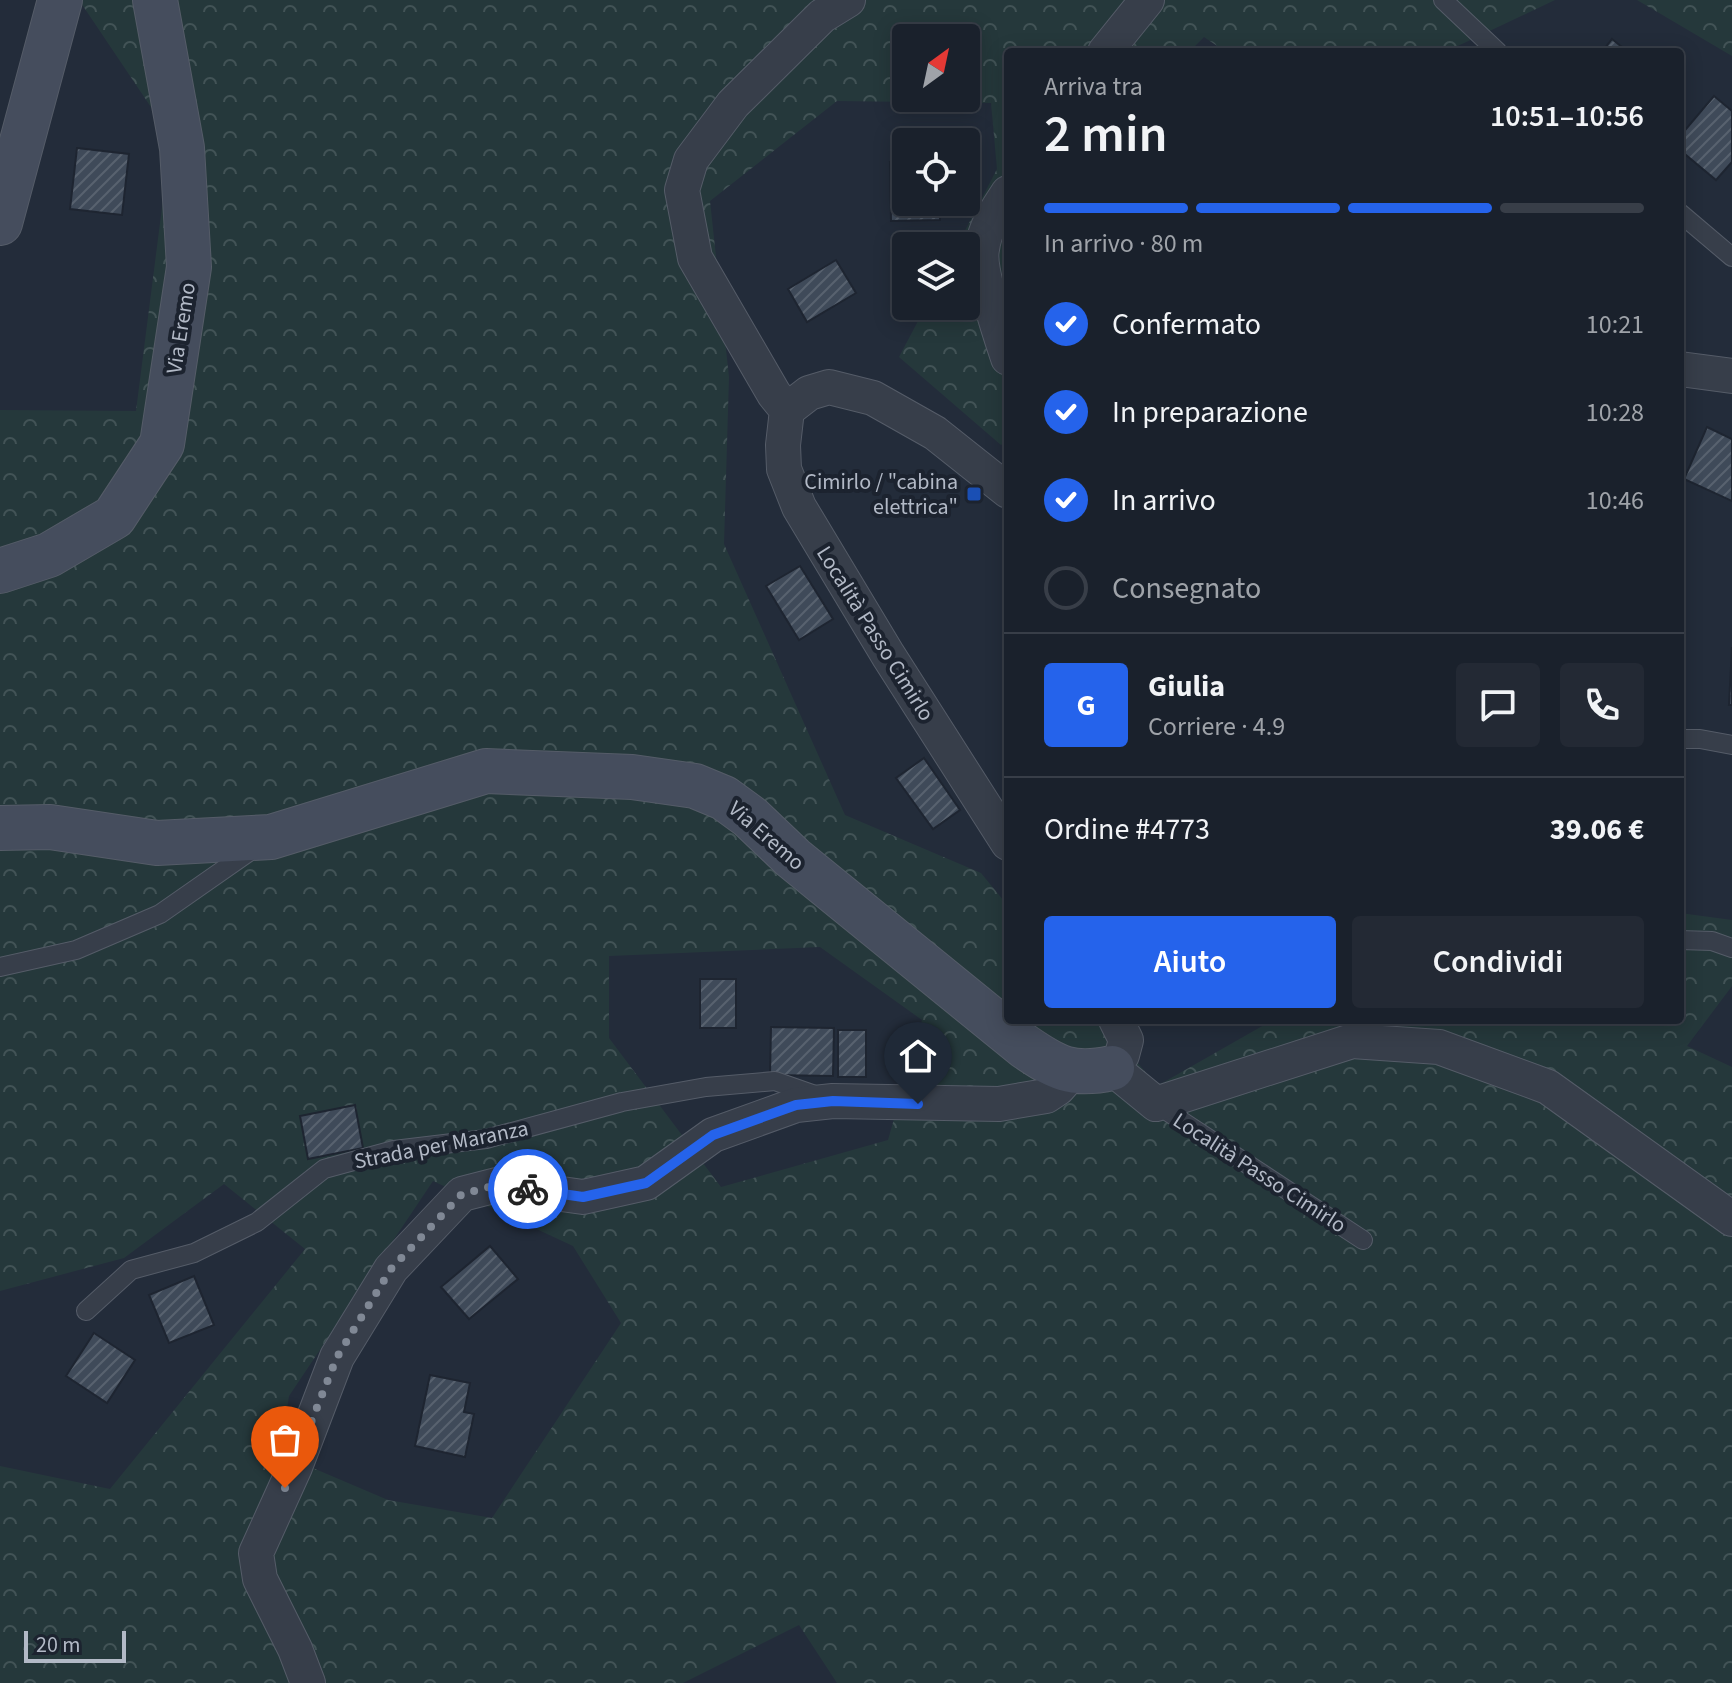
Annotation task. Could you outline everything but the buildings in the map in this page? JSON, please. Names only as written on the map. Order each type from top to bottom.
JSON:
[{"type":"street","points":[[0,223],[60,0]]},
{"type":"street","name":"Via Eremo","points":[[0,571],[49,555],[114,517],[162,444],[189,267],[182,148],[155,0]]},
{"type":"street","points":[[848,0],[822,16],[733,104],[691,160],[682,190],[695,258],[774,394],[787,410],[809,393],[829,387],[873,398],[935,433],[1004,488]]},
{"type":"street","points":[[1108,48],[1147,0]]},
{"type":"street","points":[[1004,199],[991,217],[981,252],[1004,346]]},
{"type":"street","points":[[1684,370],[1732,376]]},
{"type":"street","name":"Località Passo Cimirlo","points":[[787,410],[784,469],[799,507],[888,655],[1004,837]]},
{"type":"street","name":"Via Eremo","points":[[0,828],[50,827],[157,843],[271,837],[486,771],[632,777],[695,786],[724,798],[750,817],[793,858],[1024,1046],[1056,1068],[1113,1044]]},
{"type":"street","name":"Località Passo Cimirlo","points":[[1113,1044],[1156,1104],[1352,1041],[1439,1047],[1548,1087],[1732,1219]]},
{"type":"street","name":"Strada per Maranza","points":[[308,1683],[295,1649],[260,1579],[256,1553],[295,1467],[337,1357],[391,1269],[462,1194],[497,1185],[583,1197],[646,1183],[713,1135],[796,1105],[833,1101],[999,1104],[1046,1096],[1113,1044]]},
{"type":"lane","points":[[1443,0],[1494,48]]},
{"type":"lane","points":[[1684,216],[1732,257]]},
{"type":"lane","points":[[1684,739],[1732,745]]},
{"type":"lane","name":"Via Eremo","points":[[0,967],[76,950],[160,914],[271,837]]},
{"type":"lane","points":[[1684,940],[1712,941],[1732,948]]},
{"type":"lane","name":"Strada per Maranza","points":[[86,1311],[131,1270],[194,1253],[257,1222],[324,1169],[394,1150],[486,1139],[622,1102],[706,1087],[775,1081],[833,1101]]},
{"type":"lane","name":"Località Passo Cimirlo","points":[[1156,1104],[1363,1240]]},
{"type":"green space","points":[[79,0],[1555,0],[1453,48],[1220,48],[1204,37],[1193,48],[1004,48],[1004,442],[1001,445],[899,357],[919,320],[980,320],[980,232],[964,232],[973,216],[980,216],[980,202],[997,169],[991,103],[980,103],[980,24],[892,24],[892,102],[837,101],[710,201],[729,377],[724,544],[845,815],[981,873],[1004,901],[1004,1024],[1105,1024],[1157,1086],[1266,1024],[1684,1024],[1684,914],[1732,920],[1732,986],[1687,1046],[1732,1067],[1732,1683],[837,1683],[799,1625],[683,1683],[0,1683],[0,1466],[110,1489],[305,1249],[224,1184],[124,1258],[0,1291],[0,410],[136,411],[171,137]],"holes":[[[820,947],[922,1020],[888,1140],[721,1187],[609,1038],[609,956]],[[433,1181],[573,1246],[621,1323],[492,1518],[388,1500],[280,1454],[289,1396]]]},
{"type":"green space","points":[[1637,0],[1732,0],[1732,56]]},
{"type":"way so far","points":[[285,1488],[337,1357],[391,1269],[462,1194],[497,1185],[528,1189]]},
{"type":"place","name":"Cimirlo / \"cabina elettrica\"","points":[[974,494]]},
{"type":"route","points":[[528,1189],[583,1197],[646,1183],[713,1135],[796,1105],[833,1101],[918,1104]]}]
